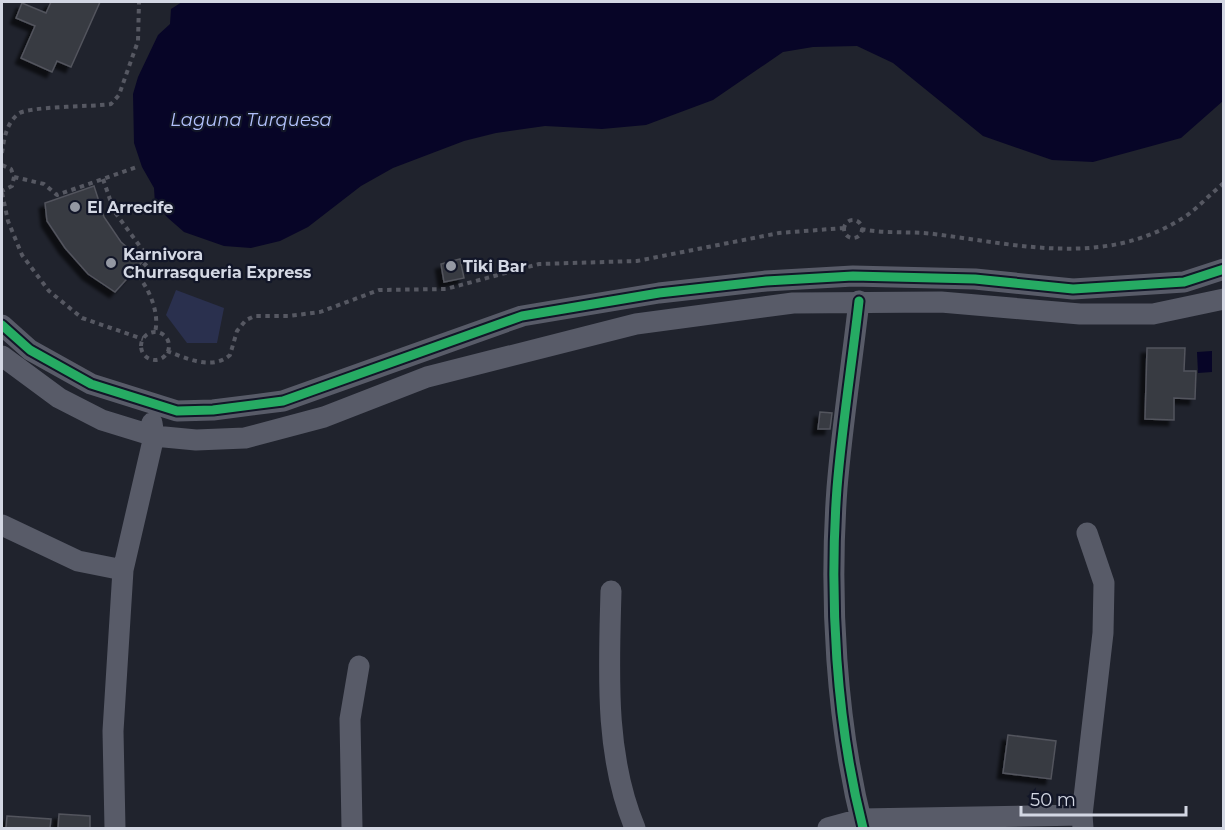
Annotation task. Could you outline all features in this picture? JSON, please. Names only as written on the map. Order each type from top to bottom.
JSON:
[{"type":"street","points":[[2,325],[30,350],[91,384],[177,411],[245,408],[283,401],[522,316],[659,293],[766,281],[853,276],[975,279],[1073,289],[1184,282],[1224,269]]},
{"type":"street","points":[[2,356],[58,398],[102,420],[154,436],[196,440],[245,438],[324,417],[427,377],[636,324],[793,303],[942,302],[1080,314],[1153,314],[1224,299]]},
{"type":"street","points":[[859,301],[837,489],[836,618],[843,733],[862,824]]},
{"type":"street","points":[[115,828],[113,731],[123,570],[154,436],[150,404]]},
{"type":"street","points":[[2,525],[78,561],[123,570]]},
{"type":"street","points":[[828,828],[862,824],[1082,822],[1103,633],[1104,583],[1087,533]]},
{"type":"street","points":[[611,591],[609,672],[612,739],[635,828]]},
{"type":"street","points":[[351,828],[350,719],[359,666]]},
{"type":"path","points":[[2,153],[9,126],[18,113],[33,108],[75,108],[111,104],[119,95],[138,41],[139,2]]},
{"type":"path","points":[[2,165],[11,169],[14,177],[12,186],[2,192],[17,246],[29,267],[49,291],[82,318],[143,339]]},
{"type":"path","points":[[14,177],[44,184],[57,195],[137,166]]},
{"type":"path","points":[[103,179],[114,211],[150,260],[136,273],[143,281],[155,314],[155,332]]},
{"type":"path","points":[[861,229],[932,234],[1010,244],[1102,249],[1142,239],[1164,229],[1188,215],[1224,183]]},
{"type":"path","points":[[167,351],[193,361],[219,361],[230,355],[237,332],[246,320],[255,316],[289,316],[320,312],[379,290],[446,289],[539,264],[637,261],[779,233],[844,228],[852,221],[857,222],[861,229]]},
{"type":"path","points":[[844,228],[845,234],[852,238],[857,237],[861,229]]},
{"type":"path","points":[[155,332],[166,338],[167,351],[161,358],[148,358],[141,347],[143,339],[155,332]]},
{"type":"shaded area","points":[[176,290],[224,308],[217,343],[187,343],[166,315]]},
{"type":"water","name":"Laguna Turquesa","points":[[182,2],[1223,2],[1223,101],[1181,138],[1093,162],[1052,160],[983,136],[893,63],[857,46],[813,47],[783,52],[713,100],[646,125],[602,129],[545,126],[496,133],[464,141],[393,168],[361,186],[308,227],[280,241],[251,248],[224,246],[184,232],[155,204],[154,188],[142,167],[134,143],[133,94],[138,77],[158,35],[170,24],[171,9]]},
{"type":"water","points":[[1212,351],[1212,372],[1198,373],[1197,352]]},
{"type":"building","points":[[51,2],[100,2],[71,67],[57,61],[52,72],[21,58],[35,26],[16,18],[22,3],[46,13]]},
{"type":"building","points":[[94,186],[104,217],[121,242],[143,261],[115,292],[88,274],[65,248],[47,221],[45,203]]},
{"type":"building","points":[[460,259],[464,278],[444,282],[441,264]]},
{"type":"building","points":[[1147,348],[1185,348],[1184,371],[1196,371],[1195,399],[1174,398],[1174,420],[1145,419]]},
{"type":"building","points":[[820,412],[832,413],[830,429],[818,429]]},
{"type":"building","points":[[1008,735],[1056,741],[1051,779],[1003,773]]},
{"type":"building","points":[[59,814],[90,816],[90,828],[58,828]]},
{"type":"building","points":[[7,816],[51,819],[50,828],[6,828]]},
{"type":"cycle path","points":[[2,325],[30,350],[91,384],[177,411],[213,410],[283,401],[522,316],[659,293],[766,281],[853,276],[975,279],[1073,289],[1184,282],[1224,269]]},
{"type":"cycle path","points":[[859,301],[839,465],[834,573],[841,703],[846,746],[863,828]]},
{"type":"place","name":"El Arrecife","points":[[75,207]]},
{"type":"place","name":"Karnivora Churrasqueria Express","points":[[111,263]]},
{"type":"place","name":"Tiki Bar","points":[[451,266]]}]
